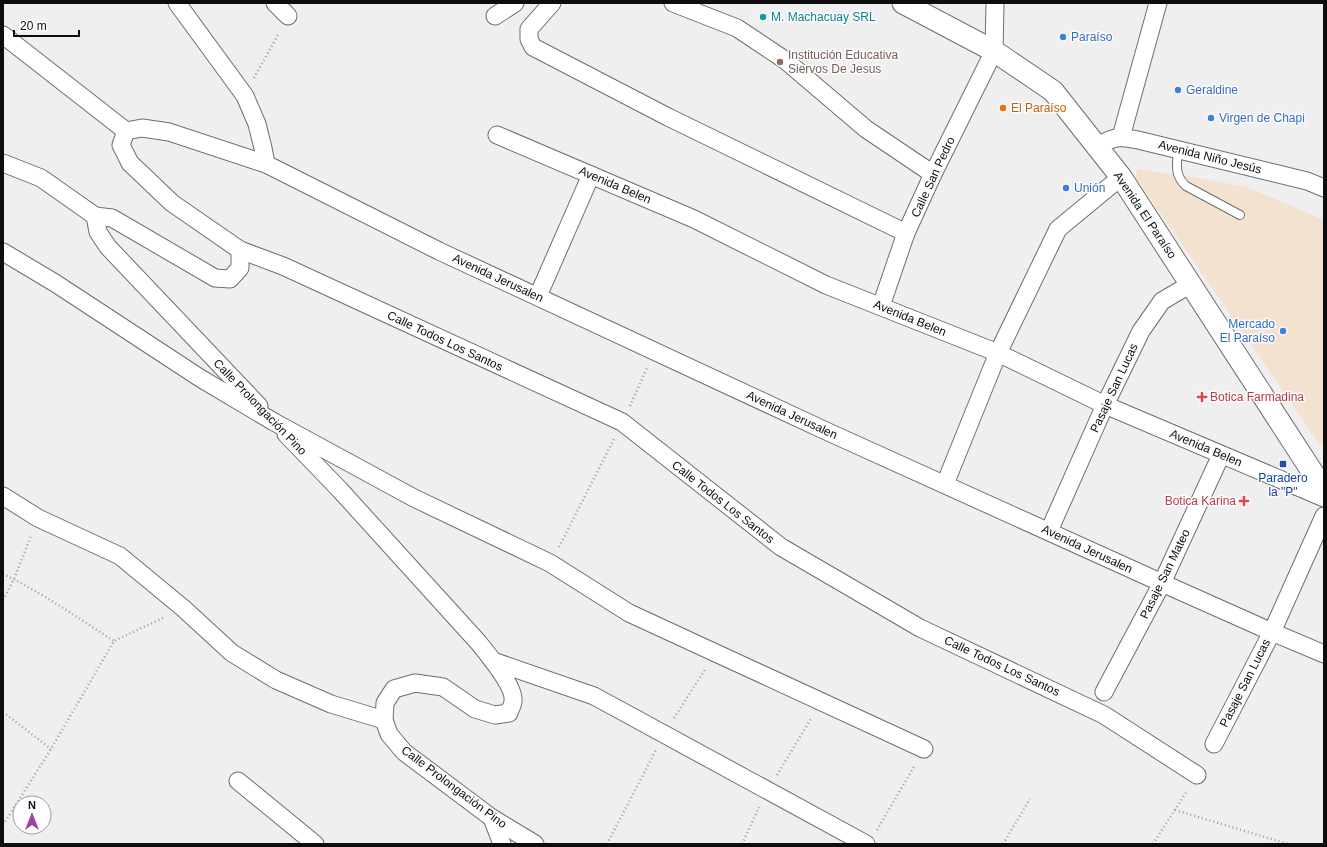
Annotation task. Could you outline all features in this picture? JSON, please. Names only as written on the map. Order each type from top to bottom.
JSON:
[{"type":"street","points":[[3,35],[126,131],[142,128],[169,132],[266,164],[258,124],[245,96],[176,3]]},
{"type":"street","points":[[275,3],[288,16]]},
{"type":"street","points":[[495,16],[515,3]]},
{"type":"street","points":[[552,3],[529,29],[528,39],[534,47],[668,117],[906,233]]},
{"type":"street","points":[[673,3],[737,28],[785,60],[866,129],[933,174]]},
{"type":"street","name":"Avenida El Paraíso","points":[[903,3],[994,51],[1053,91],[1096,148],[1121,177],[1324,490]]},
{"type":"street","points":[[994,51],[996,3]]},
{"type":"street","points":[[1096,148],[1105,141],[1121,137],[1158,3]]},
{"type":"street","name":"Calle San Pedro","points":[[881,306],[906,233],[933,174],[994,51]]},
{"type":"street","points":[[3,163],[41,178],[95,216],[112,218],[215,278],[230,279],[240,268],[240,250],[172,203],[130,163],[121,145],[126,131]]},
{"type":"street","name":"Avenida Belen","points":[[497,135],[694,219],[826,285],[998,353],[1105,405],[1324,498]]},
{"type":"street","name":"Avenida Niño Jesús","points":[[1121,137],[1178,149],[1307,181],[1324,188]]},
{"type":"street","name":"Avenida Jerusalen","points":[[266,164],[439,251],[812,424],[1162,583],[1324,654]]},
{"type":"street","points":[[538,296],[591,175]]},
{"type":"street","points":[[945,484],[998,353],[1058,229],[1121,177]]},
{"type":"street","name":"Calle Prolongación Pino","points":[[95,216],[98,232],[108,247],[340,490],[478,642],[493,661],[509,687],[513,700],[509,713],[495,715],[482,711],[476,709],[443,687],[415,683],[394,689],[385,703],[384,720],[389,734],[404,752],[492,818],[535,844]]},
{"type":"street","name":"Calle Todos Los Santos","points":[[240,250],[283,266],[622,422],[781,547],[920,628],[1104,715],[1197,775]]},
{"type":"street","points":[[3,252],[55,283],[200,378],[274,422],[414,498],[550,563],[629,613],[924,749]]},
{"type":"street","name":"Pasaje San Lucas","points":[[1049,531],[1105,405],[1141,331],[1162,301],[1191,284]]},
{"type":"street","name":"Pasaje San Mateo","points":[[1104,692],[1162,583],[1221,455]]},
{"type":"street","points":[[3,496],[38,518],[120,556],[183,608],[232,653],[276,680],[331,704],[384,720]]},
{"type":"street","name":"Pasaje San Lucas","points":[[1214,744],[1272,632],[1324,516]]},
{"type":"street","points":[[493,661],[594,696],[866,844]]},
{"type":"street","points":[[238,781],[315,844]]},
{"type":"street","points":[[492,818],[502,844]]},
{"type":"lane","points":[[1178,149],[1177,172],[1181,182],[1240,215]]},
{"type":"path","points":[[245,96],[288,16]]},
{"type":"path","points":[[550,563],[622,422],[656,351]]},
{"type":"path","points":[[3,600],[14,579],[38,518]]},
{"type":"path","points":[[3,574],[14,579],[114,640]]},
{"type":"path","points":[[3,825],[51,749],[114,640],[183,608]]},
{"type":"path","points":[[742,844],[767,790],[822,702]]},
{"type":"path","points":[[3,712],[51,749]]},
{"type":"path","points":[[877,830],[924,749]]},
{"type":"path","points":[[1152,844],[1197,775]]},
{"type":"path","points":[[1003,844],[1030,800]]},
{"type":"path","points":[[1175,810],[1288,844]]},
{"type":"shaded area","name":"Mercado El Paraíso","points":[[1137,169],[1247,187],[1324,220],[1324,442],[1320,445],[1136,178]]},
{"type":"place","name":"M. Machacuay SRL","points":[[763,17]]},
{"type":"place","name":"Paraíso","points":[[1063,37]]},
{"type":"place","name":"Institución Educativa Siervos De Jesus","points":[[780,62]]},
{"type":"place","name":"Geraldine","points":[[1178,90]]},
{"type":"place","name":"El Paraíso","points":[[1003,108]]},
{"type":"place","name":"Virgen de Chapi","points":[[1211,118]]},
{"type":"place","name":"Unión","points":[[1066,188]]},
{"type":"place","name":"Mercado El Paraíso","points":[[1283,331]]},
{"type":"place","name":"Botica Farmadina","points":[[1202,397]]},
{"type":"place","name":"Paradero la \"P\"","points":[[1283,464]]},
{"type":"place","name":"Botica Karina","points":[[1244,501]]}]
